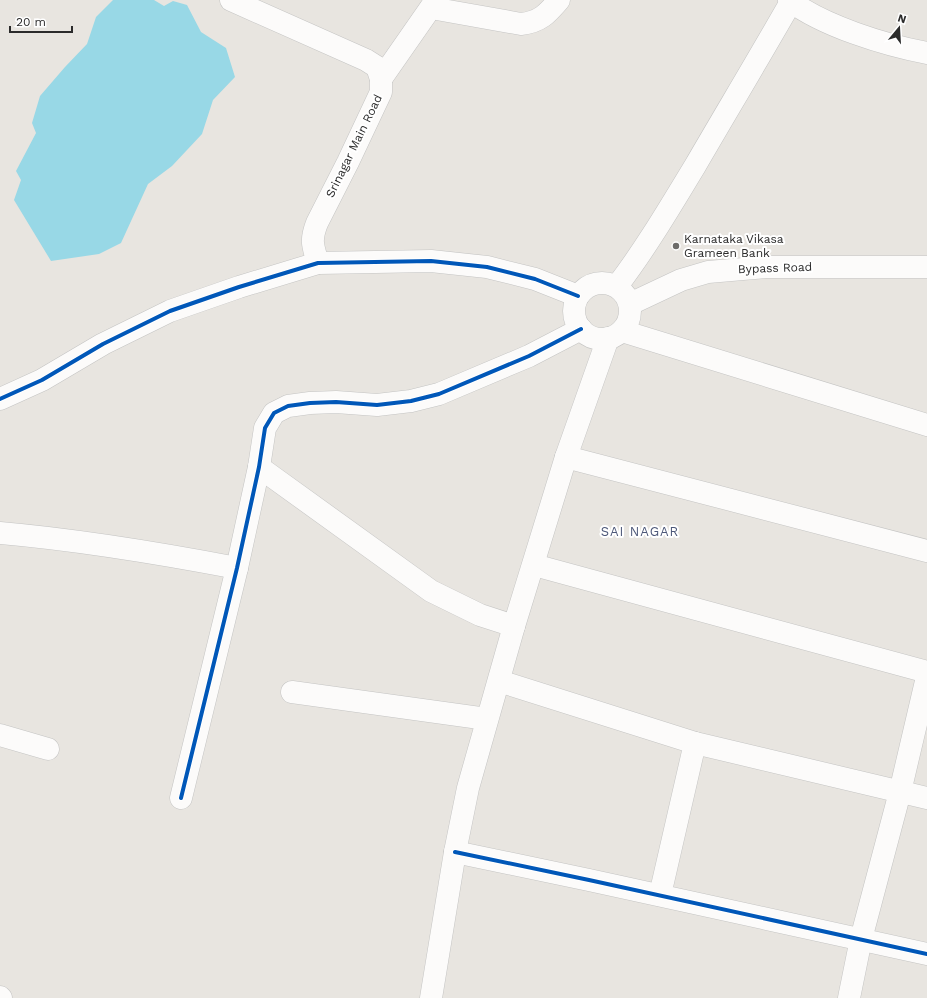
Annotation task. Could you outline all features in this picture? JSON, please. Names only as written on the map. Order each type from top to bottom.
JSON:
[{"type":"street","name":"Srinagar Main Road","points":[[231,0],[366,60],[377,67],[382,80],[380,92],[315,228],[312,244],[318,263]]},
{"type":"street","points":[[382,80],[434,4],[521,24],[532,23],[547,15],[559,0]]},
{"type":"street","points":[[623,295],[638,258],[686,181],[790,1],[824,22],[866,37],[927,53]]},
{"type":"street","points":[[0,400],[42,380],[103,344],[170,311],[239,287],[318,263],[431,261],[487,267],[535,278],[578,296]]},
{"type":"street","name":"Bypass Road","points":[[623,295],[708,272],[766,267],[927,267]]},
{"type":"street","points":[[431,998],[455,852],[468,788],[514,626],[534,566],[566,457],[615,335],[628,323],[630,314],[623,295],[608,283],[598,283],[581,291],[574,305],[574,315],[581,329],[588,335],[598,338],[615,335],[927,425]]},
{"type":"street","points":[[181,798],[237,568],[259,467],[265,428],[274,413],[288,406],[310,403],[336,402],[377,405],[418,400],[438,394],[488,374],[529,356],[581,329]]},
{"type":"street","points":[[566,457],[927,551]]},
{"type":"street","points":[[259,467],[430,591],[480,615],[514,626]]},
{"type":"street","points":[[0,533],[102,544],[237,568]]},
{"type":"street","points":[[534,566],[927,672]]},
{"type":"street","points":[[849,998],[861,939],[900,792],[927,677]]},
{"type":"street","points":[[499,681],[695,743],[927,798]]},
{"type":"street","points":[[292,692],[487,719]]},
{"type":"street","points":[[0,735],[48,750]]},
{"type":"street","points":[[660,895],[695,743]]},
{"type":"street","points":[[455,852],[660,895],[927,954]]},
{"type":"water","points":[[113,0],[154,0],[164,6],[173,1],[187,5],[201,32],[226,48],[235,77],[213,100],[202,134],[172,166],[148,184],[121,243],[99,254],[51,261],[14,200],[21,180],[16,171],[36,133],[32,123],[40,96],[87,44],[96,17]]},
{"type":"cycle path","points":[[0,399],[42,380],[103,344],[170,311],[239,287],[318,263],[431,261],[487,267],[535,279],[578,296]]},
{"type":"cycle path","points":[[181,798],[237,568],[259,467],[265,428],[274,413],[288,406],[310,403],[336,402],[377,405],[411,401],[439,394],[529,356],[581,329]]},
{"type":"cycle path","points":[[455,852],[927,954]]},
{"type":"place","name":"Karnataka Vikasa Grameen Bank","points":[[676,246]]},
{"type":"district","name":"SAI NAGAR","points":[[640,531]]}]
